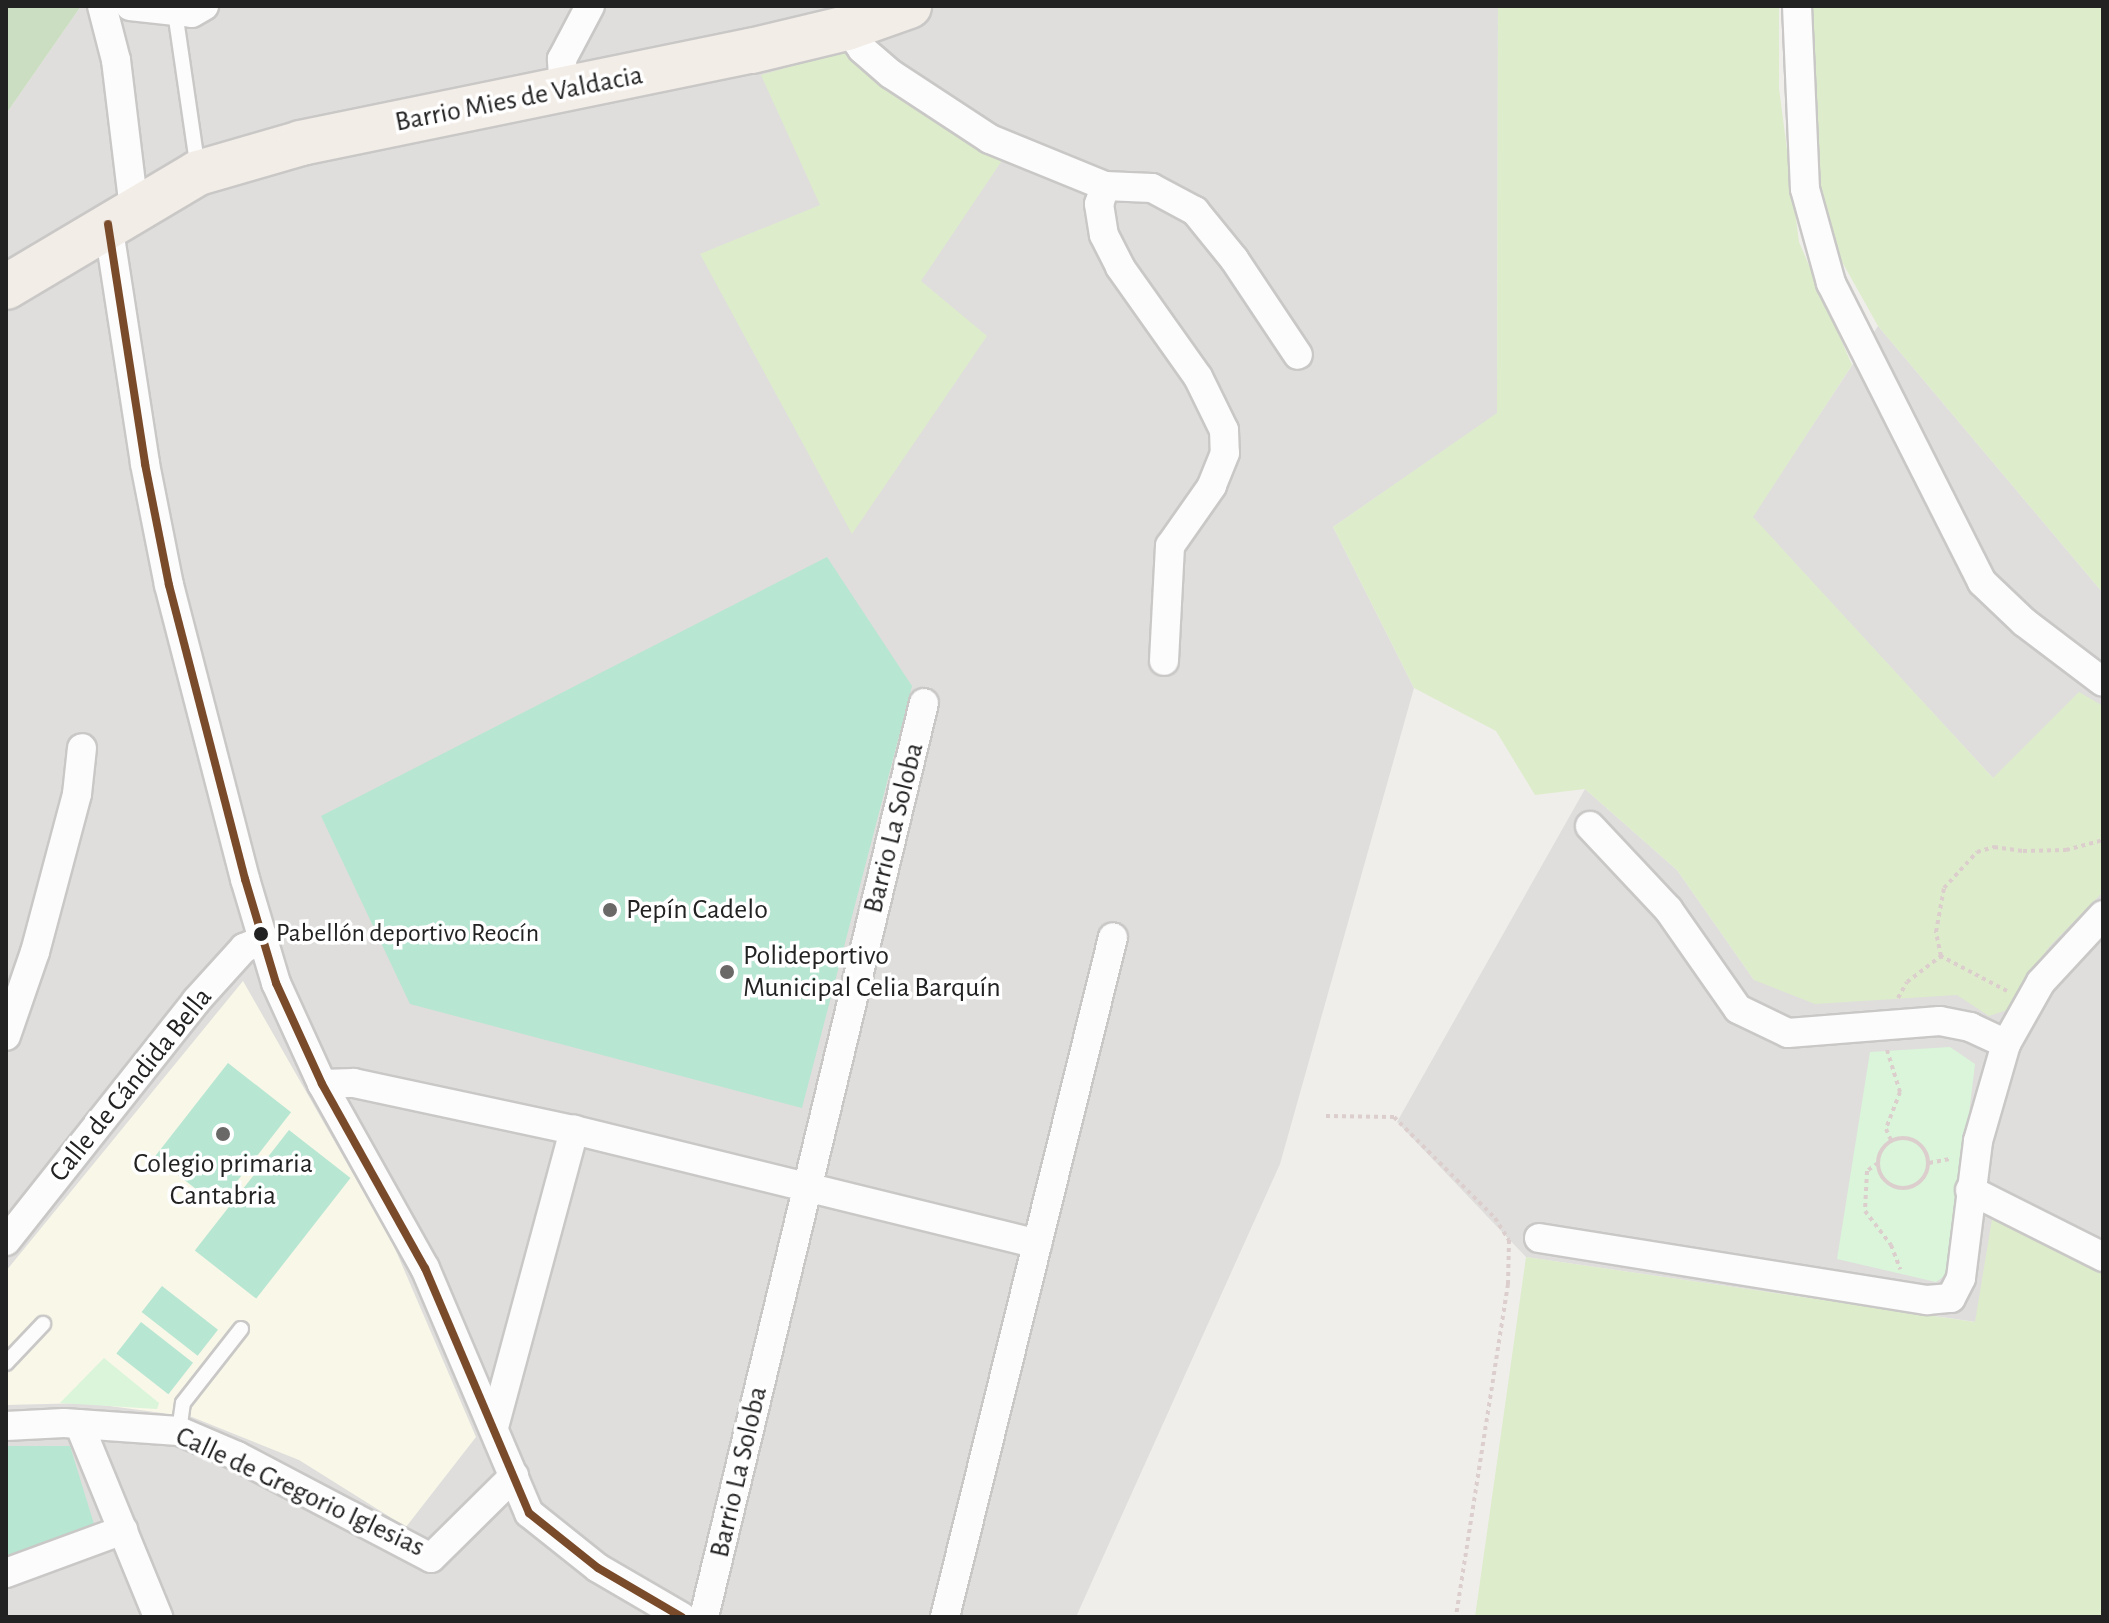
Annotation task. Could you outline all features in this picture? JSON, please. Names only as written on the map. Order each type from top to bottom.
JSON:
[{"type":"main road","name":"Barrio Mies de Valdacia","points":[[6,287],[198,173],[301,143],[672,69],[847,28],[909,6]]},
{"type":"street","points":[[102,6],[116,60],[121,216],[145,464],[169,585],[245,879],[276,983],[322,1084],[409,1236],[529,1513],[598,1568],[682,1617]]},
{"type":"street","points":[[130,6],[192,13],[204,6]]},
{"type":"street","points":[[564,90],[562,59],[590,6]]},
{"type":"street","points":[[1797,6],[1805,189],[1831,283],[1982,582],[2024,622],[2103,682]]},
{"type":"street","points":[[847,28],[862,49],[891,74],[990,139],[1105,186],[1152,188],[1195,211],[1234,259],[1298,355]]},
{"type":"street","points":[[1105,186],[1099,204],[1104,235],[1120,267],[1198,377],[1224,430],[1225,453],[1212,486],[1170,546],[1164,661]]},
{"type":"street","name":"Barrio La Soloba","points":[[704,1617],[924,703]]},
{"type":"street","points":[[6,1036],[35,952],[77,794],[82,748]]},
{"type":"street","points":[[1590,826],[1668,909],[1738,1009],[1788,1033],[1940,1021],[1970,1027],[2006,1044]]},
{"type":"street","points":[[1539,1238],[1909,1297],[1941,1301],[1956,1294],[1961,1278],[1970,1190],[1984,1113],[2006,1044],[2041,982],[2103,915]]},
{"type":"street","points":[[945,1617],[1113,937]]},
{"type":"street","name":"Calle de Cándida Bella","points":[[6,1241],[196,1001],[244,948],[265,939]]},
{"type":"street","points":[[322,1084],[354,1083],[574,1130],[1037,1244]]},
{"type":"street","points":[[494,1427],[574,1130]]},
{"type":"street","points":[[1970,1190],[2103,1257]]},
{"type":"street","points":[[79,1424],[158,1617]]},
{"type":"street","name":"Calle de Gregorio Iglesias","points":[[6,1426],[79,1424],[179,1431],[250,1462],[431,1558],[514,1476]]},
{"type":"street","points":[[6,1573],[123,1530]]},
{"type":"lane","points":[[175,12],[198,173]]},
{"type":"lane","points":[[6,1363],[43,1324]]},
{"type":"lane","points":[[179,1431],[183,1403],[241,1329]]},
{"type":"path","points":[[2026,1006],[1972,970],[1941,956],[1936,932],[1944,888],[1977,852],[1994,847],[2066,850],[2103,840]]},
{"type":"path","points":[[1326,1116],[1394,1117],[1495,1218],[1509,1240],[1508,1284],[1456,1617]]},
{"type":"path","points":[[1878,1163],[1884,1180],[1891,1185],[1908,1188],[1923,1179],[1929,1163],[1923,1146],[1908,1137],[1899,1137],[1884,1146],[1878,1163],[1867,1171],[1865,1211],[1891,1245],[1909,1297]]},
{"type":"shaded area","points":[[81,6],[1498,6],[1497,414],[1333,527],[1414,688],[1280,1164],[1076,1617],[6,1617],[6,114]]},
{"type":"shaded area","points":[[1878,326],[2103,593],[2103,1268],[1976,1322],[1526,1257],[1397,1122],[1585,789],[1677,870],[1754,980],[1993,778],[1752,517]]},
{"type":"shaded area","points":[[243,981],[393,1244],[476,1437],[406,1527],[299,1460],[192,1417],[87,1403],[6,1405],[6,1271]]},
{"type":"green space","points":[[6,6],[81,6],[6,114]]},
{"type":"green space","points":[[1498,6],[1779,6],[1779,88],[1799,242],[1852,365],[1753,517],[1993,778],[2079,692],[2103,706],[2103,892],[2049,947],[2007,1010],[1989,1016],[1957,995],[1815,1004],[1754,980],[1677,870],[1585,789],[1535,795],[1496,731],[1414,688],[1333,527],[1497,413]]},
{"type":"green space","points":[[1808,6],[2103,6],[2103,593],[1878,326],[1827,235],[1814,156]]},
{"type":"green space","points":[[848,50],[1005,156],[921,281],[987,336],[852,534],[700,254],[820,205],[761,75]]},
{"type":"green space","name":"Pepín Cadelo","points":[[827,557],[912,686],[802,1108],[410,1004],[321,816]]},
{"type":"green space","points":[[1950,1047],[1975,1064],[1950,1272],[1936,1282],[1837,1259],[1870,1052]]},
{"type":"green space","name":"Colegio primaria Cantabria","points":[[228,1063],[291,1112],[218,1206],[155,1157]]},
{"type":"green space","points":[[289,1130],[350,1178],[256,1299],[195,1251]]},
{"type":"green space","points":[[1993,1213],[2103,1268],[2103,1617],[1475,1617],[1526,1257],[1975,1322]]},
{"type":"green space","points":[[162,1286],[218,1330],[198,1356],[142,1312]]},
{"type":"green space","points":[[141,1322],[193,1363],[168,1394],[116,1354]]},
{"type":"green space","points":[[104,1358],[159,1403],[157,1409],[60,1403]]},
{"type":"green space","points":[[6,1446],[70,1446],[94,1524],[6,1560]]},
{"type":"transit line","points":[[108,224],[145,464],[169,585],[245,879],[276,983],[322,1084],[425,1268],[529,1513],[598,1568],[682,1617]]},
{"type":"place","name":"Pepín Cadelo","points":[[610,910]]},
{"type":"place","name":"Pabellón deportivo Reocín","points":[[261,934]]},
{"type":"place","name":"Polideportivo Municipal Celia Barquín","points":[[727,972]]},
{"type":"place","name":"Colegio primaria Cantabria","points":[[223,1134]]}]
